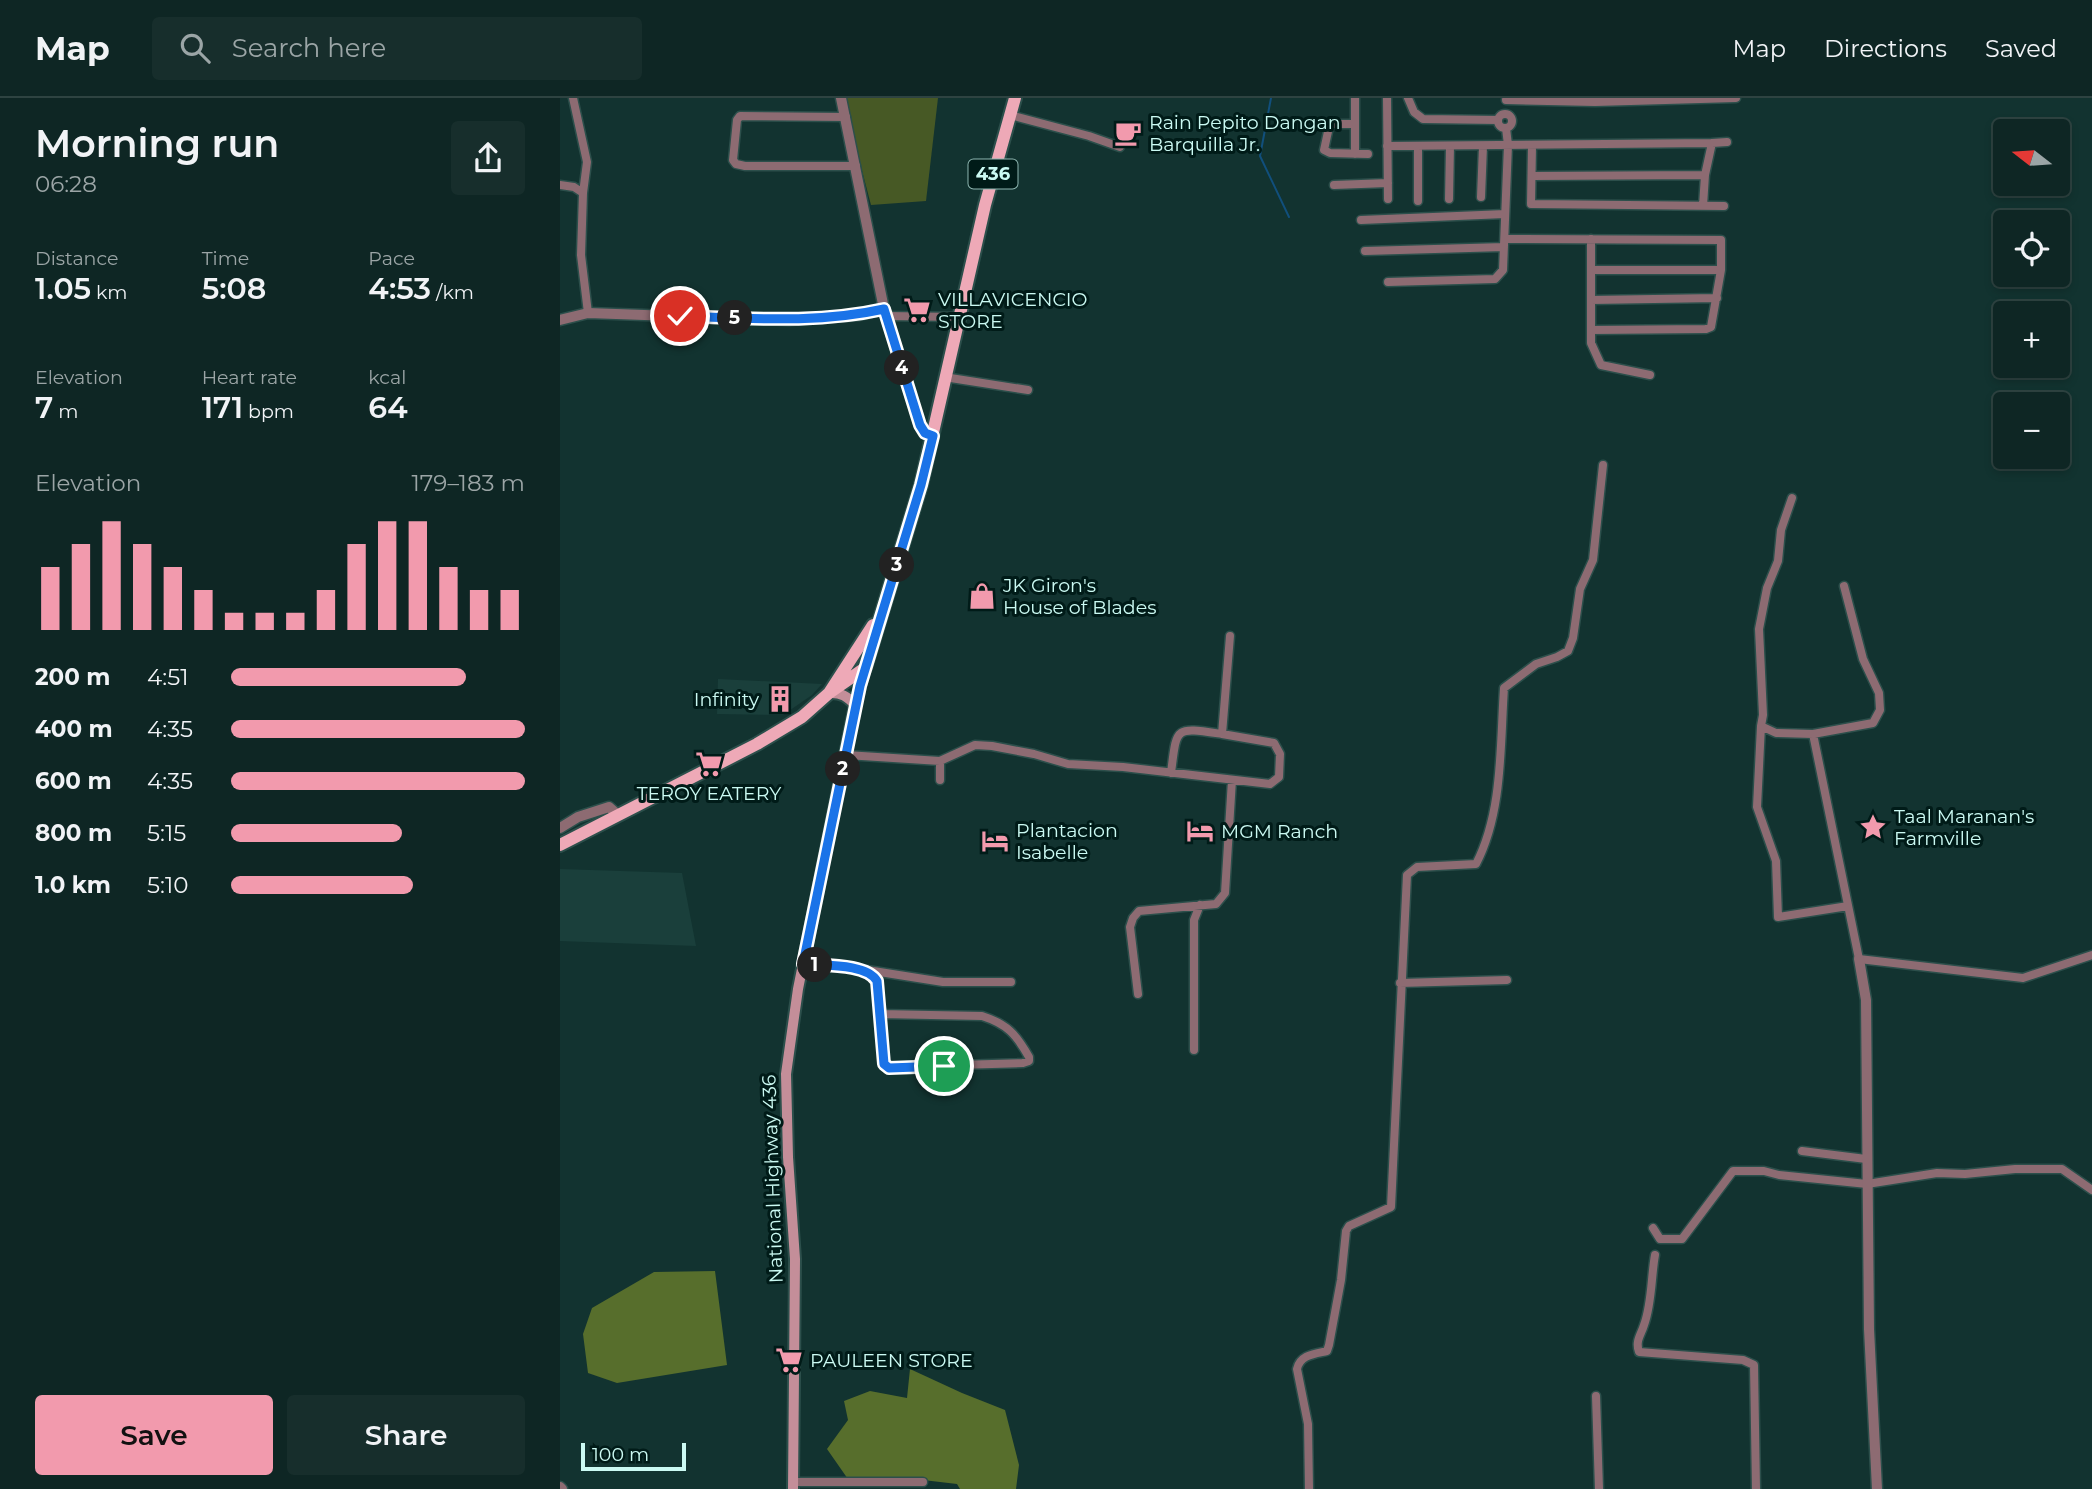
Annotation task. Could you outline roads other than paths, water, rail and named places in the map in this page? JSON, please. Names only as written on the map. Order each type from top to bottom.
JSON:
[{"type":"main road","name":"National Highway 436","points":[[793,1486],[796,1259],[788,1157],[786,1074],[791,1028],[855,705],[917,497],[985,205],[1015,98]]},
{"type":"main road","points":[[829,693],[882,611]]},
{"type":"main road","points":[[560,845],[757,744],[803,717],[829,693],[865,668]]},
{"type":"main road","points":[[829,693],[837,692],[855,705]]},
{"type":"street","points":[[573,98],[587,162],[583,193],[582,255],[588,313]]},
{"type":"street","points":[[841,98],[885,313],[920,425],[925,433],[933,436]]},
{"type":"street","points":[[1355,98],[1355,154]]},
{"type":"street","points":[[1387,98],[1388,200]]},
{"type":"street","points":[[1408,98],[1414,112],[1423,119],[1501,117],[1509,114],[1513,120],[1506,128]]},
{"type":"street","points":[[1506,128],[1501,127],[1506,99],[1736,98]]},
{"type":"street","points":[[1010,115],[1120,147]]},
{"type":"street","points":[[846,117],[740,116],[737,120],[733,160],[736,164],[745,166],[856,166]]},
{"type":"street","points":[[1355,124],[1331,124],[1324,150],[1330,153],[1368,154]]},
{"type":"street","points":[[1388,282],[1495,279],[1503,270],[1508,145],[1506,128]]},
{"type":"street","points":[[1387,146],[1727,142]]},
{"type":"street","points":[[1703,206],[1705,175],[1712,143]]},
{"type":"street","points":[[1418,146],[1418,201]]},
{"type":"street","points":[[1449,200],[1450,146]]},
{"type":"street","points":[[1481,197],[1483,146]]},
{"type":"street","points":[[1532,146],[1531,204],[1724,206]]},
{"type":"street","points":[[1532,176],[1705,175]]},
{"type":"street","points":[[1334,185],[1388,183]]},
{"type":"street","points":[[560,186],[574,187],[583,193]]},
{"type":"street","points":[[1361,220],[1505,214]]},
{"type":"street","points":[[1365,251],[1591,239],[1718,238],[1723,246],[1713,324],[1706,329],[1591,330]]},
{"type":"street","points":[[1591,239],[1591,343],[1601,365],[1650,375]]},
{"type":"street","points":[[1591,270],[1721,270]]},
{"type":"street","points":[[1591,300],[1717,298]]},
{"type":"street","points":[[560,320],[588,313],[789,320],[885,313],[959,317]]},
{"type":"street","points":[[944,377],[1028,390]]},
{"type":"street","points":[[1309,1489],[1308,1424],[1298,1363],[1305,1356],[1326,1351],[1329,1345],[1341,1280],[1346,1231],[1349,1226],[1391,1207],[1407,875],[1417,867],[1476,864],[1485,847],[1495,800],[1504,688],[1536,664],[1568,651],[1573,638],[1580,589],[1593,560],[1603,465]]},
{"type":"street","points":[[1792,498],[1781,530],[1778,561],[1767,588],[1759,629],[1763,715],[1757,807],[1776,861],[1778,916],[1848,906]]},
{"type":"street","points":[[1761,726],[1776,733],[1813,734],[1872,723],[1880,710],[1879,693],[1863,659],[1844,586]]},
{"type":"street","points":[[1222,734],[1230,636]]},
{"type":"street","points":[[846,755],[940,761],[975,745],[1034,754],[1068,764],[1270,784],[1279,777],[1280,754],[1274,743],[1191,729],[1181,732],[1175,738],[1171,773]]},
{"type":"street","points":[[1813,734],[1866,1000],[1869,1329],[1877,1489]]},
{"type":"street","points":[[940,761],[940,780]]},
{"type":"street","points":[[1138,994],[1130,927],[1139,911],[1216,904],[1225,893],[1232,780]]},
{"type":"street","points":[[560,828],[599,809],[609,807],[618,815]]},
{"type":"street","points":[[1194,1050],[1194,920],[1200,905]]},
{"type":"street","points":[[1859,959],[2023,978],[2092,955]]},
{"type":"street","points":[[803,964],[943,982],[1011,982]]},
{"type":"street","points":[[864,970],[874,975],[877,981],[884,1064],[889,1068],[1028,1061],[1029,1057],[1017,1035],[982,1016],[880,1014]]},
{"type":"street","points":[[1400,983],[1507,980]]},
{"type":"street","points":[[1802,1151],[1866,1159]]},
{"type":"street","points":[[1653,1228],[1660,1239],[1682,1239],[1733,1171],[1763,1171],[1867,1184],[1937,1173],[2050,1169],[2062,1170],[2092,1190]]},
{"type":"street","points":[[1654,1255],[1646,1320],[1638,1338],[1639,1352],[1743,1360],[1754,1365],[1756,1489]]},
{"type":"street","points":[[1596,1396],[1599,1489]]},
{"type":"street","points":[[793,1486],[923,1482]]},
{"type":"waterway","points":[[1271,98],[1260,156],[1289,217]]},
{"type":"place","name":"Rain Pepito Dangan Barquilla Jr.","points":[[1128,133]]},
{"type":"place","name":"VILLAVICENCIO STORE","points":[[917,310]]},
{"type":"place","name":"JK Giron's House of Blades","points":[[982,596]]},
{"type":"place","name":"Infinity","points":[[780,699]]},
{"type":"place","name":"TEROY EATERY","points":[[709,764]]},
{"type":"place","name":"Taal Maranan's Farmville","points":[[1873,827]]},
{"type":"place","name":"MGM Ranch","points":[[1200,831]]},
{"type":"place","name":"Plantacion Isabelle","points":[[995,841]]},
{"type":"place","name":"PAULEEN STORE","points":[[789,1360]]}]
